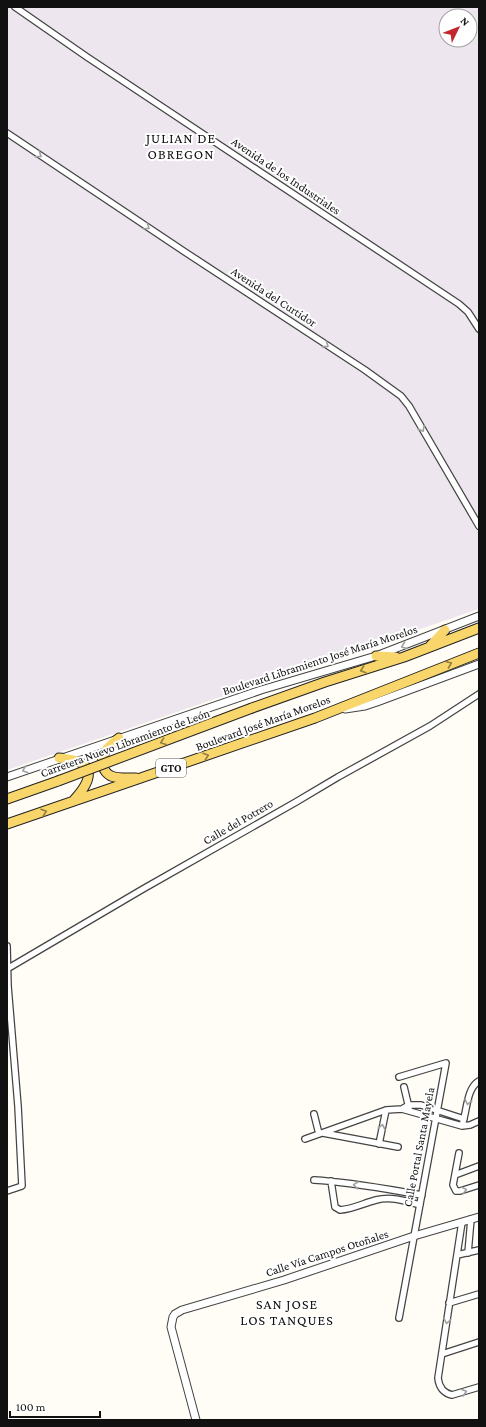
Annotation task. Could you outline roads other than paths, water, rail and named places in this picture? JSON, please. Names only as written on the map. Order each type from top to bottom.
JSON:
[{"type":"main road","name":"Boulevard José María Morelos","points":[[252,708],[325,682],[404,657],[479,628]]},
{"type":"main road","points":[[429,648],[446,630]]},
{"type":"main road","name":"Boulevard José María Morelos","points":[[7,824],[335,710],[479,653]]},
{"type":"main road","points":[[376,656],[404,657]]},
{"type":"main road","name":"Carretera Nuevo Libramiento de León","points":[[7,799],[252,708]]},
{"type":"main road","points":[[119,738],[105,751],[103,756],[106,772],[110,776],[115,777],[143,778]]},
{"type":"main road","points":[[59,758],[79,761],[85,766],[88,772],[89,779],[85,787],[74,801]]},
{"type":"street","name":"Avenida de los Industriales","points":[[14,7],[459,304],[468,312],[479,329]]},
{"type":"street","name":"Avenida del Curtidor","points":[[7,133],[365,370],[401,396],[413,412],[479,526]]},
{"type":"street","name":"Boulevard Libramiento José María Morelos","points":[[7,777],[261,690],[376,656],[479,616]]},
{"type":"street","points":[[335,710],[365,706],[479,664]]},
{"type":"street","name":"Calle del Potrero","points":[[7,968],[143,888],[430,726],[479,694]]},
{"type":"street","points":[[7,946],[7,968],[22,1186],[7,1191]]},
{"type":"street","name":"Calle Portal Santa Mayela","points":[[399,1077],[446,1063],[399,1318]]},
{"type":"street","points":[[462,1126],[471,1090],[473,1085],[479,1081]]},
{"type":"street","points":[[404,1087],[409,1105],[409,1112]]},
{"type":"street","points":[[305,1139],[343,1124],[386,1110],[402,1109],[409,1105],[421,1105],[464,1119]]},
{"type":"street","points":[[402,1109],[462,1126],[470,1125],[479,1120]]},
{"type":"street","points":[[379,1144],[386,1110]]},
{"type":"street","points":[[314,1114],[321,1133]]},
{"type":"street","points":[[343,1124],[343,1137]]},
{"type":"street","points":[[321,1133],[398,1147]]},
{"type":"street","points":[[460,1153],[453,1185],[456,1191],[479,1185]]},
{"type":"street","points":[[455,1175],[479,1166]]},
{"type":"street","points":[[314,1180],[332,1181],[422,1195]]},
{"type":"street","points":[[332,1181],[334,1206],[340,1210],[387,1198],[420,1205]]},
{"type":"street","points":[[376,1200],[378,1188]]},
{"type":"street","name":"Calle Vía Campos Otoñales","points":[[196,1420],[171,1327],[175,1314],[182,1310],[284,1280],[414,1236],[479,1217]]},
{"type":"street","points":[[468,1253],[471,1219]]},
{"type":"street","points":[[462,1222],[438,1378],[440,1386],[445,1392],[455,1395],[479,1387]]},
{"type":"street","points":[[457,1255],[479,1250]]},
{"type":"street","points":[[449,1303],[479,1294]]},
{"type":"street","points":[[442,1354],[479,1342]]},
{"type":"district","name":"JULIAN DE OBREGON","points":[[181,146]]},
{"type":"district","name":"SAN JOSE LOS TANQUES","points":[[287,1312]]}]
